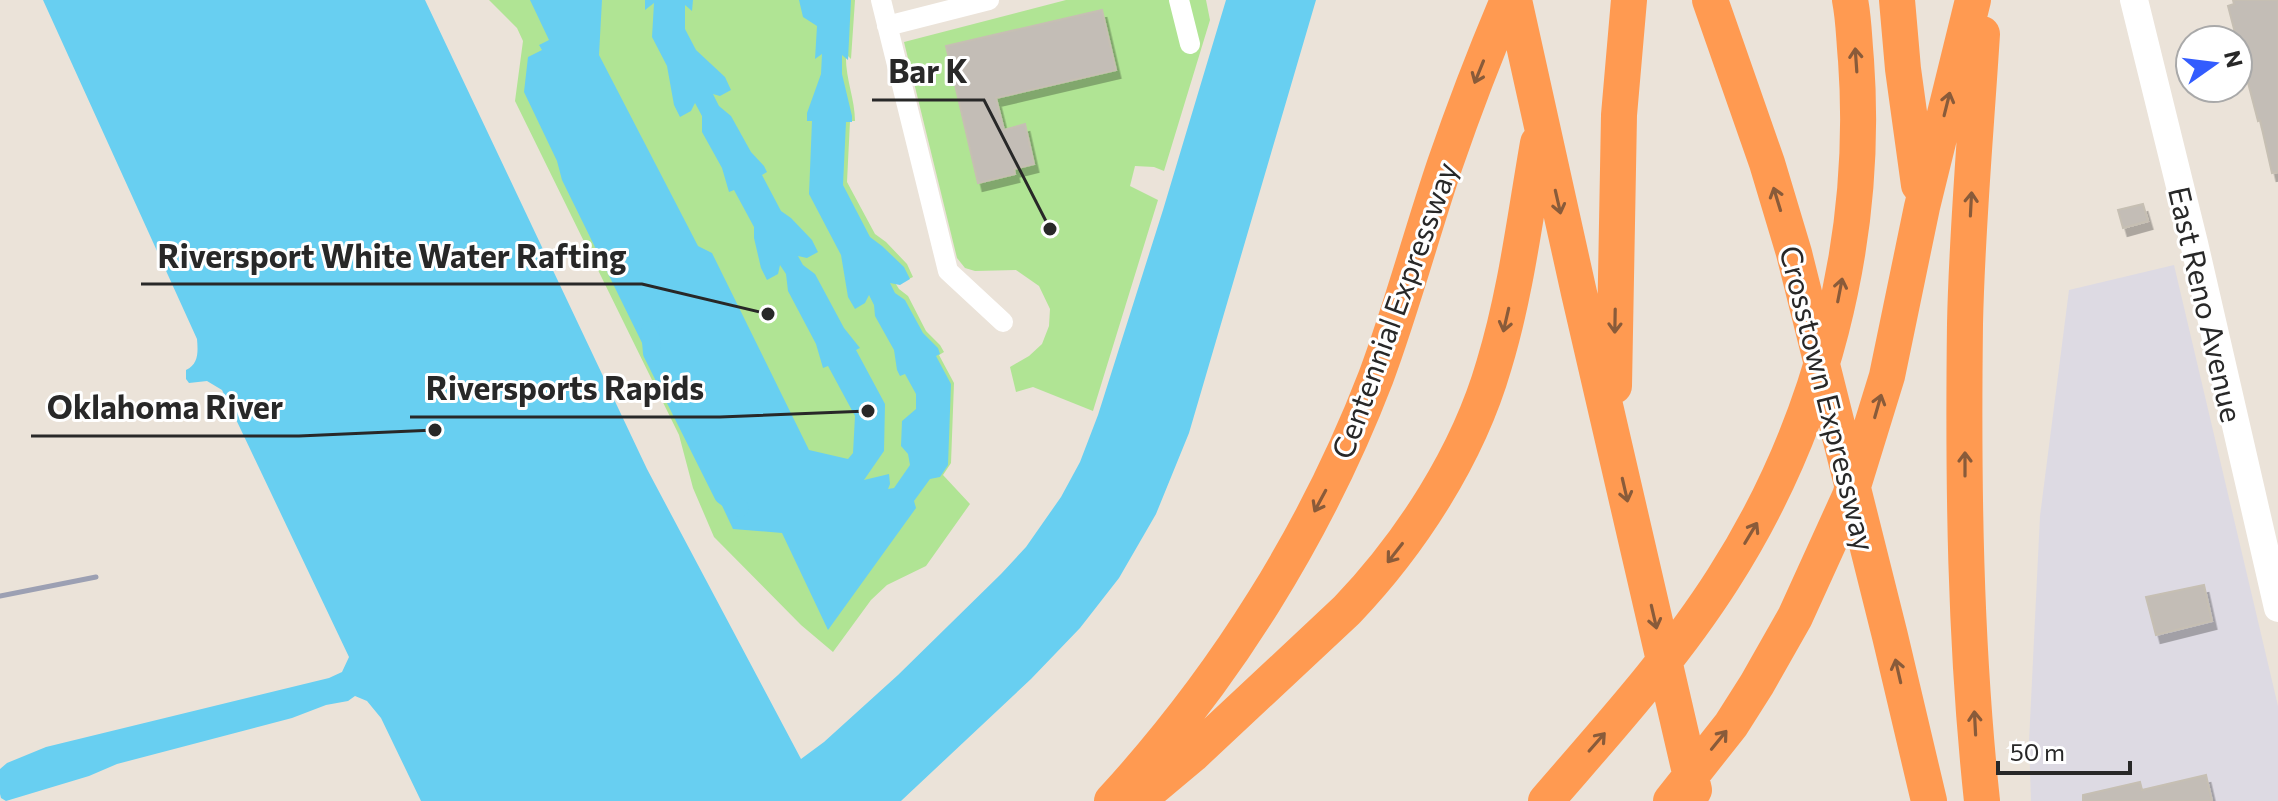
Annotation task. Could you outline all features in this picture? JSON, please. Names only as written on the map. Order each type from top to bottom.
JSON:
[{"type":"highway","name":"Centennial Expressway","points":[[1112,801],[1163,743],[1227,658],[1286,564],[1327,487],[1375,378],[1444,166],[1508,0]]},
{"type":"highway","points":[[1514,0],[1697,801]]},
{"type":"highway","points":[[1614,440],[1617,179],[1629,0]]},
{"type":"highway","name":"Crosstown Expressway","points":[[1710,0],[1767,163],[1794,253],[1929,801]]},
{"type":"highway","points":[[1546,801],[1647,685],[1687,632],[1765,509],[1798,434],[1831,335],[1848,252],[1859,120],[1850,0]]},
{"type":"highway","points":[[1897,0],[1922,207]]},
{"type":"highway","points":[[1671,801],[1731,725],[1757,684],[1801,605],[1850,496],[1887,376],[1922,207],[1973,0]]},
{"type":"highway","points":[[1982,801],[1965,533],[1965,382],[1984,0]]},
{"type":"highway","points":[[1137,801],[1192,755],[1357,600],[1410,534],[1436,493],[1466,435],[1493,369],[1513,292],[1541,126]]},
{"type":"main road","name":"East Reno Avenue","points":[[2134,0],[2193,238],[2278,608]]},
{"type":"street","points":[[881,0],[948,271],[1003,322]]},
{"type":"street","points":[[887,26],[989,0]]},
{"type":"street","points":[[1179,0],[1190,44]]},
{"type":"shaded area","points":[[2174,265],[2278,706],[2278,801],[2031,801],[2029,742],[2040,516],[2069,290]]},
{"type":"green space","points":[[489,0],[855,0],[851,59],[846,54],[855,121],[850,121],[847,182],[875,234],[907,264],[913,277],[902,282],[894,281],[908,296],[926,331],[944,352],[939,355],[954,383],[951,463],[943,475],[970,504],[926,566],[887,585],[871,600],[833,652],[801,625],[714,537],[693,488],[679,435],[515,101],[523,41],[517,28]]},
{"type":"green space","points":[[1066,0],[1206,0],[1210,20],[1164,171],[1135,166],[1130,186],[1158,200],[1093,411],[1033,387],[1016,392],[1010,367],[1042,344],[1049,326],[1050,309],[1039,286],[1016,270],[975,271],[965,268],[957,258],[904,42]]},
{"type":"water","points":[[43,0],[425,0],[647,469],[801,759],[898,675],[1001,574],[1026,547],[1061,497],[1080,462],[1098,415],[1226,0],[1316,0],[1189,433],[1156,514],[1119,578],[1080,628],[1031,679],[901,801],[421,801],[381,718],[367,701],[355,696],[348,701],[326,705],[292,718],[117,764],[89,776],[6,801],[0,794],[0,769],[7,763],[46,747],[329,678],[342,672],[349,657],[222,390],[207,381],[189,383],[186,379],[186,370],[197,357],[197,339]]},
{"type":"water","points":[[530,0],[602,0],[599,55],[698,246],[712,253],[809,450],[848,459],[853,453],[855,416],[828,366],[823,368],[816,344],[788,291],[786,274],[780,265],[778,274],[767,280],[761,268],[754,227],[734,190],[729,192],[722,168],[702,132],[702,116],[695,103],[691,111],[680,117],[674,105],[667,66],[652,37],[654,3],[645,10],[645,0],[693,0],[692,11],[685,5],[685,29],[696,50],[725,77],[731,90],[720,96],[713,94],[719,106],[731,116],[751,152],[764,166],[767,172],[762,175],[781,211],[812,240],[818,252],[807,258],[798,256],[803,265],[815,274],[844,328],[860,348],[856,350],[885,404],[884,451],[864,480],[889,474],[888,489],[894,488],[910,465],[908,454],[901,446],[902,421],[916,409],[916,394],[905,374],[900,376],[897,370],[894,350],[875,316],[869,295],[865,303],[855,309],[848,297],[841,255],[809,194],[812,121],[807,121],[807,113],[821,74],[822,54],[815,59],[817,26],[803,17],[799,0],[851,0],[848,60],[842,55],[842,74],[852,116],[852,122],[846,122],[843,185],[870,237],[904,267],[910,279],[900,285],[890,283],[895,293],[905,300],[923,333],[938,348],[940,354],[936,356],[951,384],[948,465],[940,477],[930,479],[914,501],[916,508],[828,630],[782,533],[733,529],[718,497],[726,492],[658,351],[648,355],[562,180],[557,161],[524,92],[528,57],[542,50],[539,45],[549,40]]},
{"type":"building","points":[[2233,0],[2278,0],[2278,172],[2272,173],[2254,104],[2254,24],[2233,24],[2228,6],[2234,4]]},
{"type":"building","points":[[1102,10],[1116,70],[996,98],[1004,130],[1025,124],[1034,164],[1014,169],[1015,174],[978,183],[946,46]]},
{"type":"building","points":[[2143,204],[2148,221],[2123,228],[2118,210]]},
{"type":"building","points":[[2204,585],[2212,621],[2156,635],[2146,597]]},
{"type":"building","points":[[2206,775],[2212,801],[2083,801],[2083,795],[2140,782],[2142,790]]},
{"type":"waterway","points":[[650,330],[652,353],[723,495],[740,508]]},
{"type":"railway","points":[[0,596],[96,577]]},
{"type":"place","name":"Bar K","points":[[1050,229]]},
{"type":"place","name":"Riversport White Water Rafting","points":[[768,314]]},
{"type":"place","name":"Riversports Rapids","points":[[868,411]]},
{"type":"place","name":"Oklahoma River","points":[[435,430]]}]
